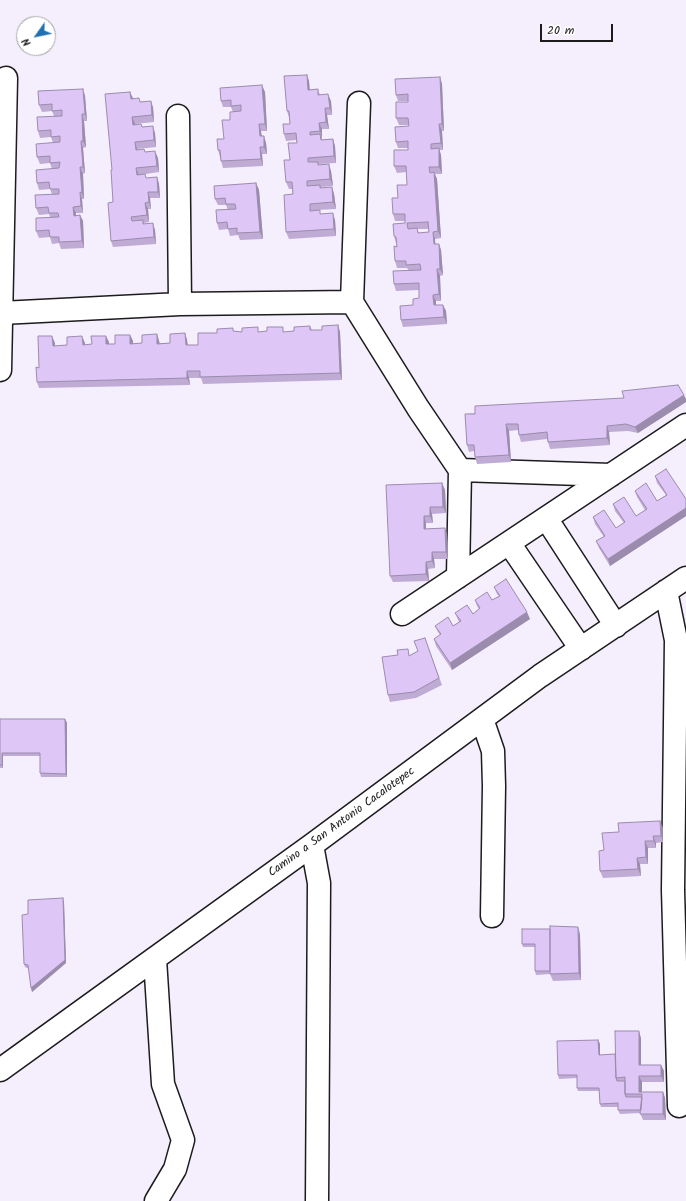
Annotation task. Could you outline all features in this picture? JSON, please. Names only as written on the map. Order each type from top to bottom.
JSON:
[{"type":"street","points":[[0,370],[6,78]]},
{"type":"street","points":[[359,103],[352,302],[418,408],[460,470],[458,577]]},
{"type":"street","points":[[178,116],[180,304]]},
{"type":"street","points":[[1,313],[180,304],[352,302]]},
{"type":"street","points":[[402,614],[686,425]]},
{"type":"street","points":[[460,470],[611,475]]},
{"type":"street","points":[[546,518],[616,626]]},
{"type":"street","points":[[509,543],[581,649]]},
{"type":"street","name":"Camino a San Antonio Cacalotepec","points":[[0,1070],[312,846],[540,676],[686,578]]},
{"type":"street","points":[[666,592],[676,640],[673,890],[680,1106]]},
{"type":"street","points":[[482,720],[493,751],[494,786],[492,916]]},
{"type":"street","points":[[312,846],[319,883],[317,1201]]},
{"type":"street","points":[[155,959],[163,1084],[182,1140],[175,1169],[156,1201]]},
{"type":"building","points":[[307,75],[308,90],[318,89],[318,95],[328,94],[330,108],[325,108],[326,122],[319,123],[320,131],[310,132],[310,135],[320,134],[321,140],[333,139],[334,156],[308,158],[308,162],[318,162],[318,165],[329,164],[330,179],[307,181],[307,186],[320,185],[320,188],[332,187],[333,202],[310,204],[310,211],[320,210],[320,214],[333,213],[334,229],[286,232],[284,195],[293,194],[292,182],[286,182],[284,160],[290,160],[288,143],[297,143],[296,133],[284,134],[283,124],[290,124],[289,111],[287,111],[284,76]]},
{"type":"building","points":[[440,77],[442,124],[439,124],[441,143],[431,144],[431,149],[439,148],[439,167],[429,167],[430,173],[434,172],[438,231],[433,232],[434,244],[439,244],[440,269],[437,269],[439,294],[433,295],[433,297],[434,305],[443,305],[444,317],[401,320],[400,306],[413,305],[413,299],[419,298],[419,283],[394,284],[393,271],[421,270],[420,264],[406,265],[406,261],[395,261],[394,246],[397,247],[393,224],[405,223],[405,214],[393,214],[392,198],[398,198],[397,185],[407,185],[406,166],[394,166],[394,150],[408,150],[408,141],[396,142],[395,127],[409,126],[408,118],[396,118],[396,102],[408,102],[408,94],[396,95],[395,79]],"holes":[[[428,222],[429,232],[418,233],[417,228],[408,229],[407,223]]]},
{"type":"building","points":[[262,85],[265,124],[259,124],[260,136],[264,136],[264,147],[260,147],[261,159],[221,161],[217,139],[224,139],[222,120],[230,120],[230,112],[241,111],[241,105],[231,106],[231,100],[221,101],[220,88]]},
{"type":"building","points":[[83,89],[85,114],[82,114],[83,141],[81,141],[83,167],[80,167],[82,193],[80,192],[81,206],[73,207],[74,216],[80,215],[82,241],[59,242],[59,237],[50,237],[49,230],[36,231],[36,218],[59,217],[58,213],[49,213],[48,207],[36,208],[35,195],[59,194],[59,189],[50,189],[49,182],[37,183],[36,170],[59,168],[60,162],[50,163],[50,156],[37,157],[36,144],[60,142],[60,136],[51,137],[51,130],[38,131],[37,117],[62,116],[62,110],[52,111],[52,104],[39,105],[38,91]]},
{"type":"building","points":[[130,92],[131,99],[139,98],[140,102],[151,101],[152,115],[132,117],[133,125],[141,124],[142,127],[153,126],[154,140],[135,142],[136,150],[144,149],[145,152],[155,151],[157,166],[136,168],[137,175],[145,174],[146,178],[157,177],[158,192],[148,192],[149,202],[145,203],[147,215],[131,217],[132,221],[143,220],[143,224],[153,223],[154,237],[111,241],[108,203],[113,202],[112,170],[105,94]]},
{"type":"building","points":[[256,183],[260,232],[237,233],[237,228],[228,229],[227,222],[217,223],[216,210],[236,209],[235,204],[226,204],[225,198],[215,199],[214,186]]},
{"type":"building","points":[[338,325],[340,373],[200,377],[200,371],[187,371],[187,378],[37,382],[36,367],[39,368],[38,336],[52,336],[53,346],[67,345],[67,337],[82,336],[83,345],[92,344],[91,336],[106,336],[106,344],[115,344],[115,335],[130,335],[130,344],[142,343],[142,335],[157,334],[157,344],[170,343],[170,334],[185,333],[186,345],[198,345],[198,333],[217,333],[217,329],[233,328],[233,331],[242,332],[242,328],[258,327],[258,332],[267,331],[267,327],[283,327],[283,332],[294,331],[294,327],[310,326],[310,330],[322,330],[322,326]]},
{"type":"building","points":[[678,385],[684,395],[635,427],[626,424],[607,426],[607,438],[548,442],[547,432],[519,435],[518,424],[506,424],[509,455],[475,457],[474,445],[467,445],[465,414],[475,414],[475,406],[624,398],[622,391]]},
{"type":"building","points":[[666,469],[686,499],[686,508],[608,559],[596,541],[605,536],[593,517],[604,510],[616,528],[625,522],[613,504],[624,497],[636,516],[647,509],[635,491],[646,483],[657,501],[667,495],[655,476]]},
{"type":"building","points":[[442,483],[443,507],[430,507],[430,516],[424,516],[424,529],[445,528],[446,552],[432,552],[432,561],[426,562],[426,574],[390,576],[386,485]]},
{"type":"building","points":[[506,579],[527,612],[450,663],[434,639],[441,634],[435,626],[448,617],[453,626],[461,621],[455,613],[467,605],[473,614],[480,608],[475,600],[487,592],[492,600],[500,596],[494,587]]},
{"type":"building","points":[[425,638],[439,678],[414,692],[388,695],[382,657],[398,655],[397,650],[408,649],[409,656],[418,651],[414,641]]},
{"type":"building","points":[[0,719],[65,719],[66,774],[40,773],[40,753],[2,753],[2,765],[0,765]]},
{"type":"building","points":[[660,821],[661,836],[653,836],[654,841],[645,841],[646,857],[637,858],[638,869],[600,871],[599,851],[604,850],[602,833],[619,832],[618,823]]},
{"type":"building","points":[[63,898],[65,960],[31,988],[28,965],[24,964],[22,915],[28,914],[28,900]]},
{"type":"building","points":[[550,926],[578,927],[579,973],[550,974]]},
{"type":"building","points":[[522,929],[550,929],[550,971],[535,971],[535,944],[522,944]]},
{"type":"building","points":[[615,1031],[639,1031],[639,1065],[661,1065],[661,1076],[639,1076],[639,1092],[663,1092],[663,1114],[640,1114],[642,1094],[625,1094],[625,1077],[616,1078]]},
{"type":"building","points":[[598,1040],[599,1055],[615,1054],[616,1078],[617,1081],[625,1081],[626,1097],[642,1097],[641,1110],[618,1110],[618,1103],[600,1104],[599,1088],[577,1088],[577,1075],[558,1075],[557,1041]]}]
